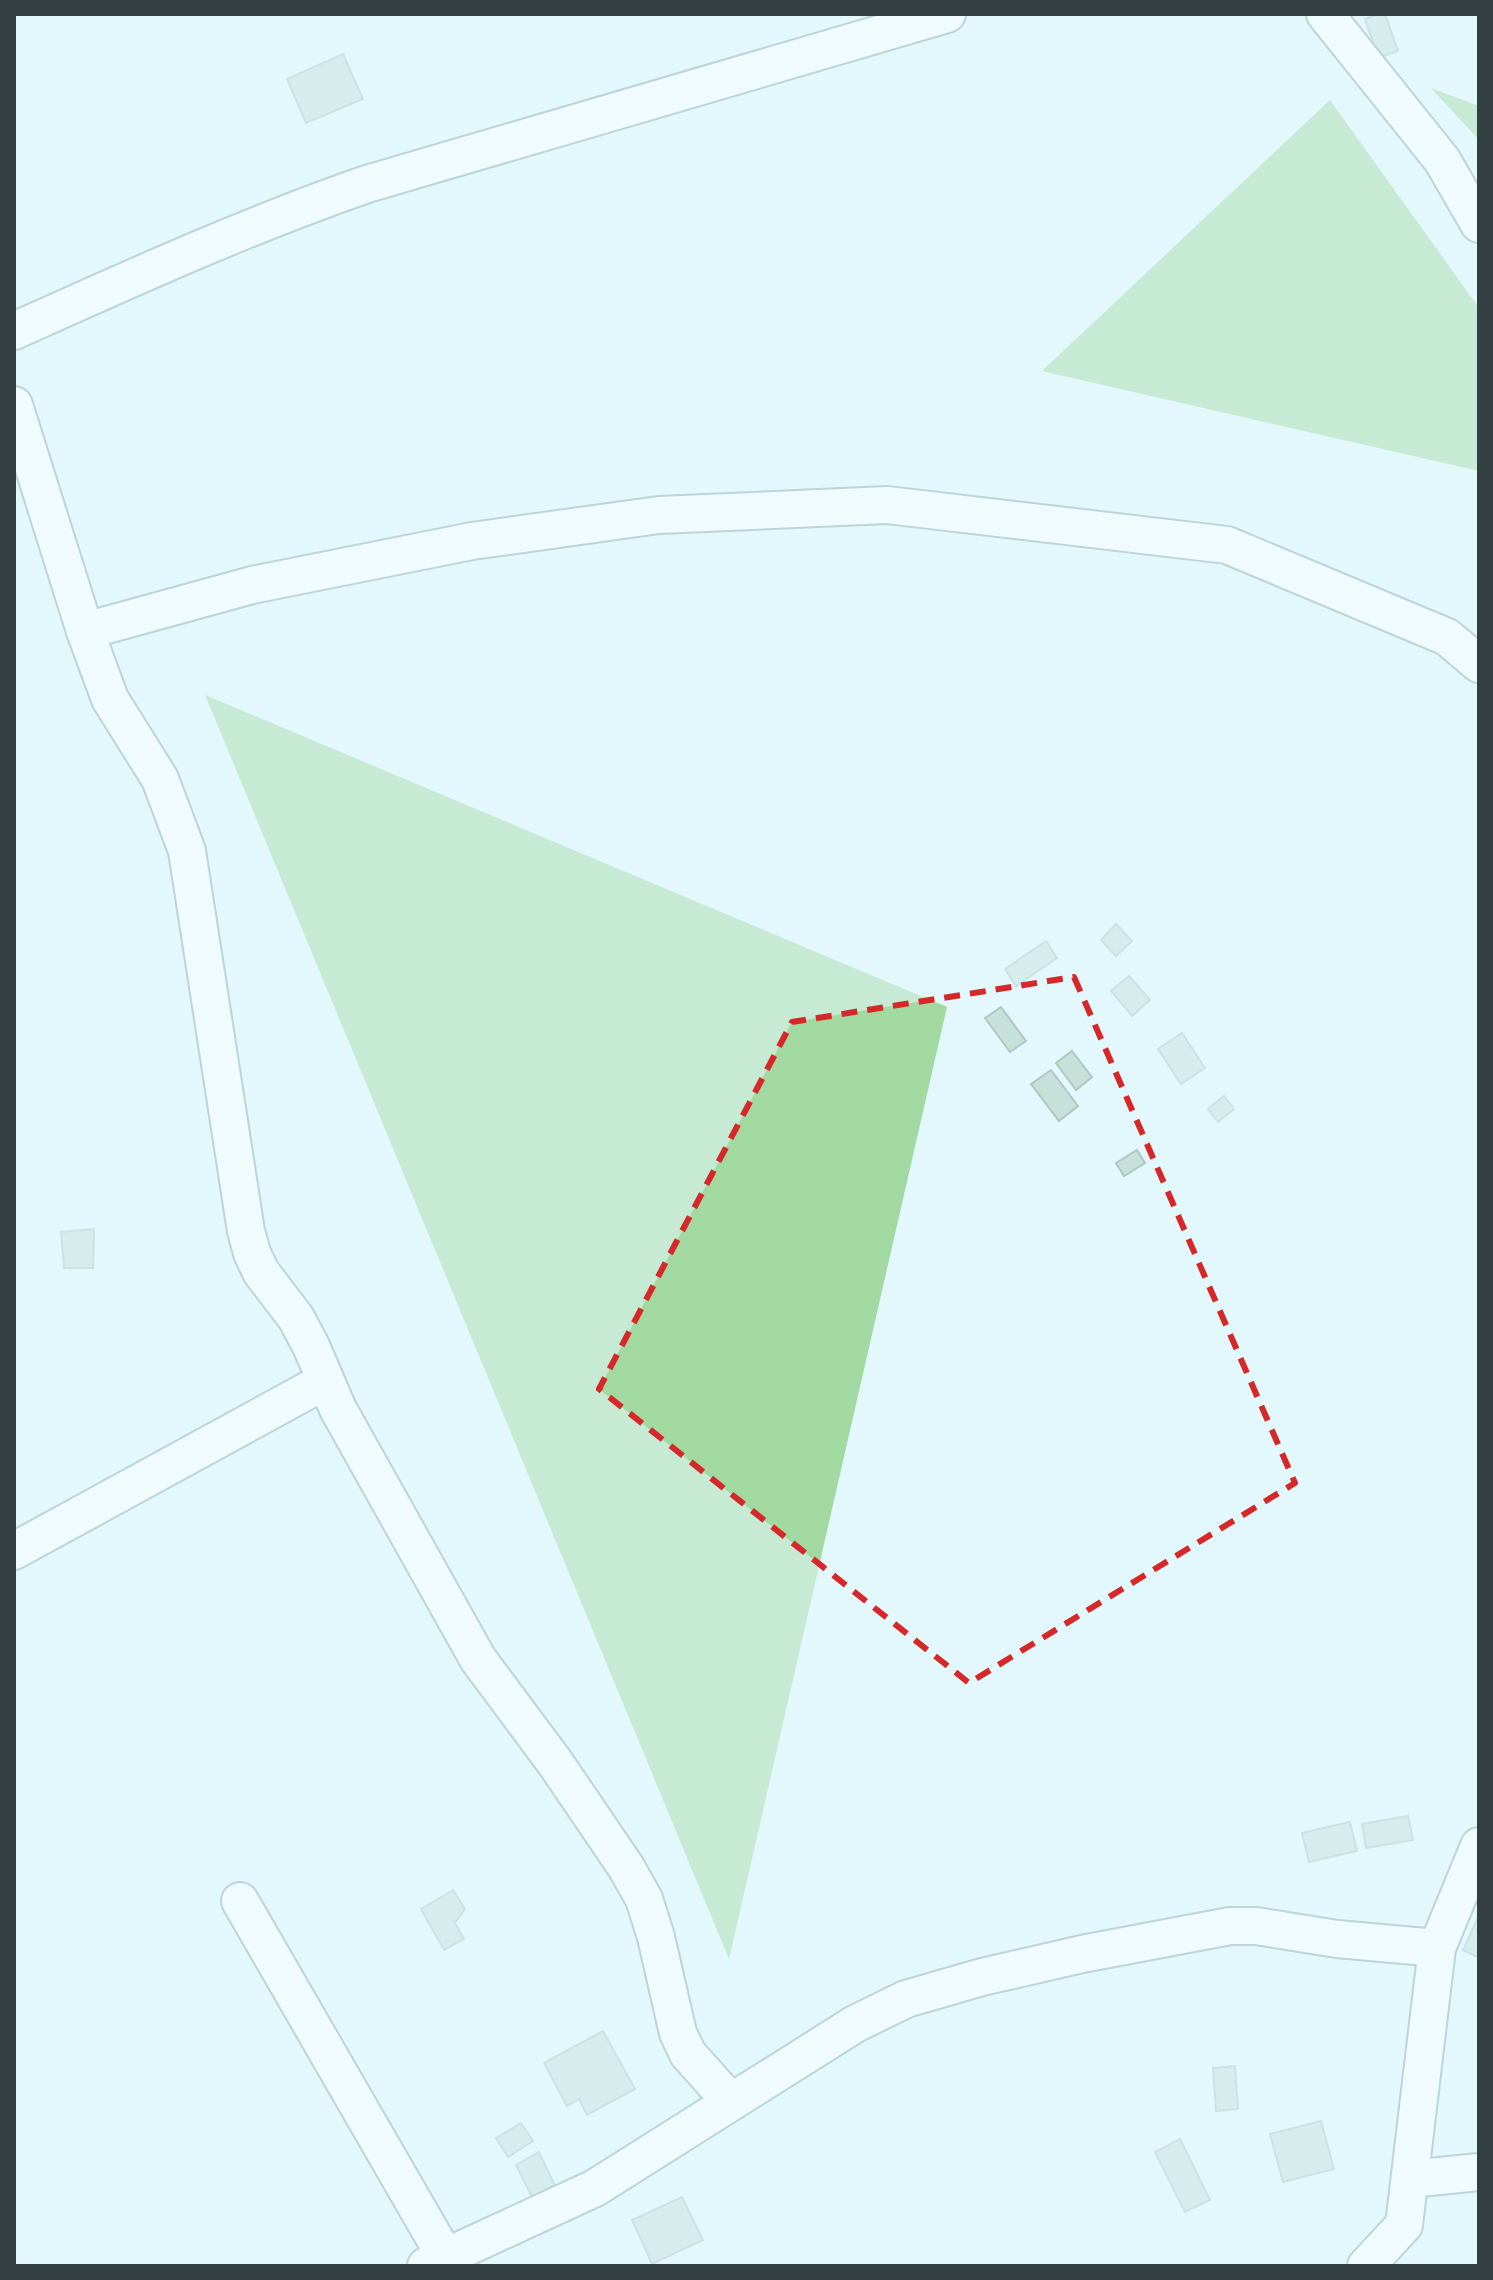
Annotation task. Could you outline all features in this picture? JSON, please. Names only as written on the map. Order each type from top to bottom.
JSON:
[{"type":"street","points":[[14,331],[167,262],[303,206],[367,184],[947,14]]},
{"type":"street","points":[[1325,14],[1442,160],[1479,224]]},
{"type":"street","points":[[14,405],[85,631],[110,699],[160,779],[187,851],[246,1231],[252,1253],[261,1272],[296,1318],[338,1409],[478,1659],[556,1764],[626,1867],[644,1899],[656,1937],[678,2033],[688,2054],[731,2102]]},
{"type":"street","points":[[85,631],[252,585],[472,541],[659,515],[887,505],[1227,545],[1447,637],[1479,664]]},
{"type":"street","points":[[14,1551],[325,1381]]},
{"type":"street","points":[[1401,2266],[1437,1948],[1479,1846]]},
{"type":"street","points":[[240,1901],[436,2262],[595,2188],[855,2024],[906,1999],[982,1977],[1082,1954],[1230,1926],[1256,1926],[1337,1939],[1437,1948]]},
{"type":"street","points":[[1410,2179],[1479,2172]]},
{"type":"street","points":[[1366,2266],[1404,2225]]},
{"type":"highlighted area","points":[[1074,977],[1295,1483],[969,1683],[599,1389],[792,1022]]},
{"type":"green space","points":[[1431,88],[1479,106],[1479,140]]},
{"type":"green space","points":[[1330,100],[1479,308],[1479,471],[1042,371]]},
{"type":"green space","points":[[205,695],[947,1007],[729,1959]]},
{"type":"building","points":[[1385,14],[1398,51],[1378,58],[1365,19]]},
{"type":"building","points":[[343,54],[363,99],[306,123],[287,79]]},
{"type":"building","points":[[1116,924],[1132,941],[1116,956],[1101,940]]},
{"type":"building","points":[[1046,941],[1057,958],[1016,986],[1005,969]]},
{"type":"building","points":[[1129,976],[1150,1000],[1132,1016],[1111,991]]},
{"type":"building","points":[[1001,1007],[1026,1041],[1010,1052],[985,1018]]},
{"type":"building","points":[[1182,1033],[1205,1068],[1181,1084],[1158,1049]]},
{"type":"building","points":[[1072,1051],[1092,1077],[1076,1090],[1056,1063]]},
{"type":"building","points":[[1051,1070],[1078,1106],[1059,1121],[1031,1084]]},
{"type":"building","points":[[1224,1096],[1234,1109],[1218,1122],[1208,1109]]},
{"type":"building","points":[[1137,1150],[1145,1163],[1124,1176],[1116,1163]]},
{"type":"building","points":[[94,1229],[93,1268],[64,1268],[61,1232]]},
{"type":"building","points":[[1408,1816],[1413,1840],[1366,1848],[1362,1824]]},
{"type":"building","points":[[1350,1822],[1357,1851],[1309,1862],[1302,1833]]},
{"type":"building","points":[[453,1890],[465,1909],[455,1923],[464,1939],[444,1950],[421,1909]]},
{"type":"building","points":[[1479,1915],[1479,1958],[1463,1950]]},
{"type":"building","points":[[603,2031],[635,2089],[587,2115],[579,2099],[567,2106],[544,2063]]},
{"type":"building","points":[[1235,2066],[1238,2109],[1216,2111],[1213,2068]]},
{"type":"building","points":[[1321,2121],[1334,2169],[1283,2182],[1270,2134]]},
{"type":"building","points":[[521,2123],[533,2141],[508,2157],[496,2138]]},
{"type":"building","points":[[1180,2139],[1210,2200],[1185,2212],[1155,2152]]},
{"type":"building","points":[[539,2152],[556,2188],[534,2201],[516,2165]]},
{"type":"building","points":[[682,2197],[703,2240],[652,2264],[632,2220]]}]
